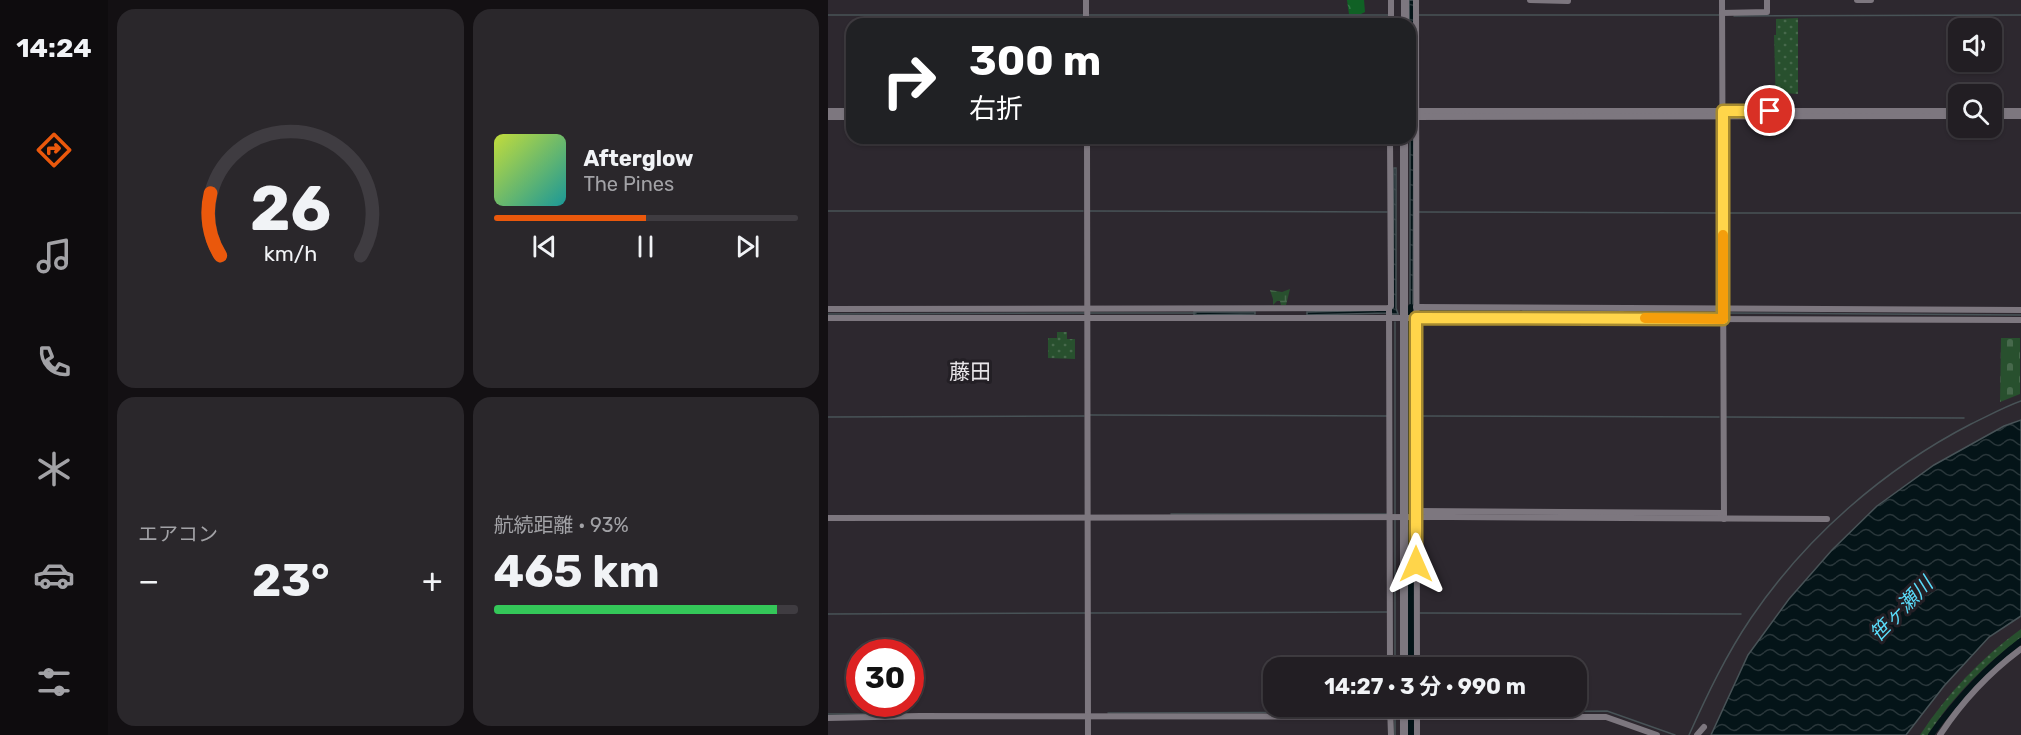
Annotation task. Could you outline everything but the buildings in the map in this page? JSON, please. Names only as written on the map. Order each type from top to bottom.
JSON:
[{"type":"street","points":[[1086,0],[1086,18]]},
{"type":"street","points":[[1391,0],[1391,18]]},
{"type":"street","points":[[1404,18],[1405,0]]},
{"type":"street","points":[[1416,0],[1416,18]]},
{"type":"street","points":[[1530,0],[1568,0]]},
{"type":"street","points":[[1722,0],[1724,516]]},
{"type":"street","points":[[1722,13],[1767,12],[1767,0]]},
{"type":"street","points":[[1857,0],[1871,0]]},
{"type":"street","points":[[828,111],[846,111]]},
{"type":"street","points":[[1723,114],[1948,111]]},
{"type":"street","points":[[2002,111],[2021,111]]},
{"type":"street","points":[[1416,116],[1466,113],[1948,116]]},
{"type":"street","points":[[2002,116],[2021,116]]},
{"type":"street","points":[[828,117],[846,117]]},
{"type":"street","points":[[1086,144],[1088,735]]},
{"type":"street","points":[[1390,657],[1391,612],[1402,516],[1403,314],[1396,165],[1391,144]]},
{"type":"street","points":[[1402,144],[1396,165],[1391,306],[1403,314]]},
{"type":"street","points":[[1404,657],[1403,314],[1412,144]]},
{"type":"street","points":[[828,309],[1403,314],[2021,310]]},
{"type":"street","points":[[828,318],[1087,313],[1520,312],[1723,313],[2021,320]]},
{"type":"street","points":[[1403,314],[1390,416],[1416,657]]},
{"type":"street","points":[[828,518],[1567,514],[1827,519]]},
{"type":"street","points":[[1940,735],[1975,691],[2021,649]]},
{"type":"street","points":[[828,718],[1263,715]]},
{"type":"street","points":[[1391,735],[1398,717]]},
{"type":"street","points":[[1400,717],[1404,735]]},
{"type":"street","points":[[1401,717],[1417,735]]},
{"type":"street","points":[[1587,717],[1606,717],[1657,735]]},
{"type":"street","points":[[1697,735],[1704,727]]},
{"type":"green space","points":[[1347,0],[1364,0],[1365,12],[1349,14]]},
{"type":"green space","points":[[1798,18],[1798,94],[1783,93],[1783,109],[1776,108],[1774,35],[1776,35],[1776,19]]},
{"type":"green space","points":[[1290,289],[1286,305],[1281,305],[1280,301],[1277,301],[1273,305],[1270,290],[1282,292]]},
{"type":"green space","points":[[1057,332],[1067,332],[1067,339],[1075,339],[1075,359],[1048,358],[1048,338],[1057,338]]},
{"type":"green space","points":[[2001,338],[2020,338],[2020,394],[2000,402]]},
{"type":"green space","points":[[2021,629],[2021,638],[1995,658],[1970,682],[1947,708],[1928,735],[1920,735],[1966,678],[1992,652]]},
{"type":"water","points":[[1409,0],[1414,0],[1414,18],[1409,18]]},
{"type":"water","points":[[1410,144],[1414,144],[1413,313],[1410,314]]},
{"type":"water","points":[[1394,168],[1396,168],[1396,308],[1398,314],[1392,314],[1390,310],[1393,308]]},
{"type":"water","points":[[1387,310],[1387,313],[1307,315],[1307,312]]},
{"type":"water","points":[[1419,311],[1519,311],[1519,314],[1419,313]]},
{"type":"water","points":[[1523,311],[1623,312],[1623,314],[1523,314]]},
{"type":"water","points":[[1194,312],[1255,312],[1255,314],[1194,315]]},
{"type":"water","name":"笹ヶ瀬川","points":[[2021,420],[2021,616],[1989,637],[1944,686],[1906,735],[1711,735],[1748,655],[1789,599],[1832,550],[1877,506],[1934,465],[2004,426]]},
{"type":"waterway","points":[[828,15],[1083,15]]},
{"type":"waterway","points":[[1087,15],[1389,15]]},
{"type":"waterway","points":[[1418,15],[1719,15]]},
{"type":"waterway","points":[[1734,16],[2021,15]]},
{"type":"waterway","points":[[828,211],[1083,211]]},
{"type":"waterway","points":[[1089,211],[1387,212]]},
{"type":"waterway","points":[[1419,212],[1720,213]]},
{"type":"waterway","points":[[1727,213],[2021,213]]},
{"type":"waterway","points":[[1411,307],[1411,657]]},
{"type":"waterway","points":[[828,314],[1085,313]]},
{"type":"waterway","points":[[1089,313],[1196,313]]},
{"type":"waterway","points":[[1622,313],[1722,313]]},
{"type":"waterway","points":[[1727,313],[2021,315]]},
{"type":"waterway","points":[[1395,322],[1395,515]]},
{"type":"waterway","points":[[1689,735],[1717,675],[1751,618],[1796,560],[1822,533],[1878,484],[1908,462],[1971,424],[2021,401]]},
{"type":"waterway","points":[[1090,415],[1388,416]]},
{"type":"waterway","points":[[828,417],[1084,416]]},
{"type":"waterway","points":[[1420,416],[1719,417]]},
{"type":"waterway","points":[[1726,417],[1964,418]]},
{"type":"waterway","points":[[1171,514],[1388,514]]},
{"type":"waterway","points":[[1395,520],[1395,657]]},
{"type":"waterway","points":[[1090,613],[1388,612]]},
{"type":"waterway","points":[[828,614],[1085,613]]},
{"type":"waterway","points":[[1420,613],[1741,614]]},
{"type":"waterway","points":[[1931,735],[1973,685],[2021,641]]},
{"type":"waterway","points":[[1587,711],[1607,711],[1675,735]]},
{"type":"waterway","points":[[1108,713],[1263,712]]},
{"type":"waterway","points":[[828,714],[846,714]]},
{"type":"waterway","points":[[1411,717],[1411,735]]},
{"type":"waterway","points":[[1395,719],[1395,735]]},
{"type":"slow traffic","points":[[1645,318],[1723,319],[1723,235]]},
{"type":"district","name":"藤田","points":[[970,371]]},
{"type":"route","points":[[1416,564],[1416,318],[1723,319],[1723,111],[1770,111]]}]
